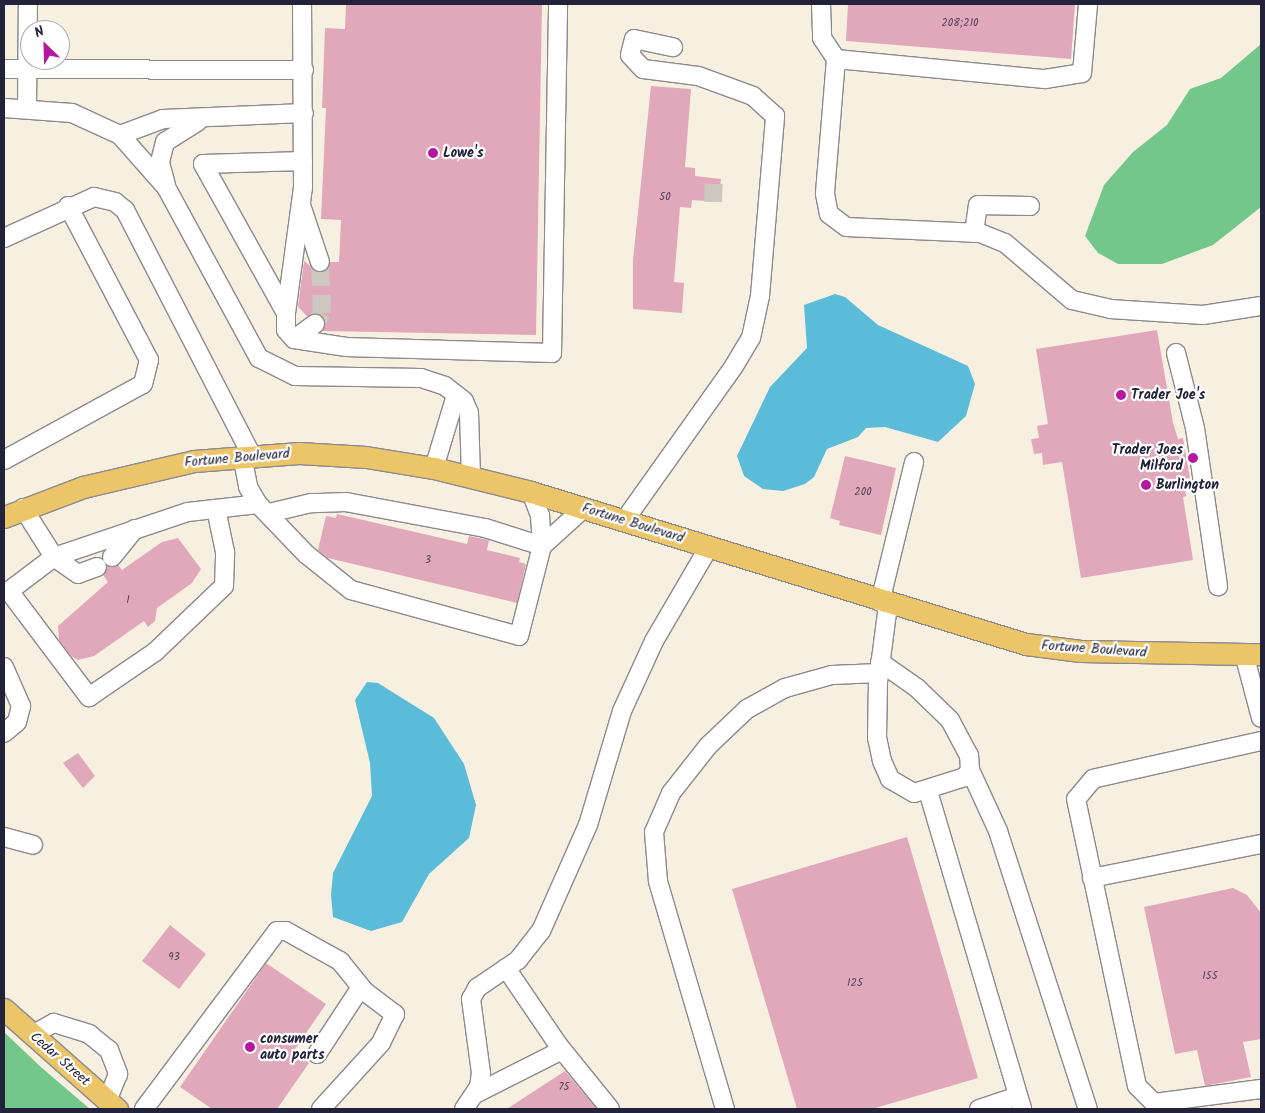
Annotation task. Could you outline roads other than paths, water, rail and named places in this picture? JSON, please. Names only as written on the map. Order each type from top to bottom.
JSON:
[{"type":"main road","name":"Fortune Boulevard","points":[[4,517],[24,508],[140,471],[247,456],[299,453],[434,468],[531,492],[884,604],[1026,644],[1081,651],[1253,654]]},
{"type":"main road","name":"Cedar Street","points":[[4,1009],[112,1105]]},
{"type":"street","points":[[28,4],[28,20]]},
{"type":"street","points":[[302,4],[304,70],[303,161],[300,204],[286,313],[286,330],[294,339],[346,347],[552,353],[558,4]]},
{"type":"street","points":[[821,4],[822,38],[836,59],[825,194],[829,214],[846,226],[974,233],[1005,243],[1072,300],[1110,309],[1203,315],[1261,306]]},
{"type":"street","points":[[836,59],[1045,79],[1082,73],[1088,4]]},
{"type":"street","points":[[624,521],[734,366],[751,338],[760,296],[775,116],[753,96],[698,76],[643,69],[630,55],[634,39],[673,47]]},
{"type":"street","points":[[4,69],[20,69]]},
{"type":"street","points":[[70,69],[304,70]]},
{"type":"street","points":[[27,70],[27,109]]},
{"type":"street","points":[[4,108],[72,113],[120,135],[166,187],[259,358],[295,376],[421,378],[456,395],[469,413],[470,477]]},
{"type":"street","points":[[120,135],[163,119],[304,113]]},
{"type":"street","points":[[166,187],[160,162],[165,142],[176,131],[205,117]]},
{"type":"street","points":[[286,313],[203,164],[303,161]]},
{"type":"street","points":[[4,238],[68,206],[102,197],[125,210],[247,456],[248,487],[264,508],[306,554],[351,590],[519,636],[542,546],[540,516],[531,492]]},
{"type":"street","points":[[300,204],[320,262]]},
{"type":"street","points":[[974,233],[978,205],[1030,206]]},
{"type":"street","points":[[4,460],[143,384],[149,360],[68,206]]},
{"type":"street","points":[[294,339],[315,324]]},
{"type":"street","points":[[1176,353],[1195,428],[1218,586]]},
{"type":"street","points":[[434,468],[456,395]]},
{"type":"street","points":[[914,462],[884,604],[877,738],[882,761],[901,790],[928,791],[965,777],[970,770]]},
{"type":"street","points":[[216,509],[225,552],[224,586],[155,652],[89,698],[9,591],[54,557],[135,529],[216,509],[264,508],[311,503],[346,502],[485,528],[542,546]]},
{"type":"street","points":[[24,508],[54,557],[78,574],[97,567]]},
{"type":"street","points":[[542,546],[584,508]]},
{"type":"street","points":[[112,557],[135,529]]},
{"type":"street","points":[[464,1109],[475,1094],[481,1073],[471,998],[477,988],[506,968],[541,931],[588,824],[622,711],[654,640],[709,548]]},
{"type":"street","points":[[1253,654],[1261,718]]},
{"type":"street","points":[[4,667],[21,706],[18,722],[4,733]]},
{"type":"street","points":[[725,1109],[658,881],[654,832],[671,793],[708,746],[747,709],[785,688],[832,675],[880,667],[917,688],[950,720],[969,755],[970,770],[998,831],[1088,1109]]},
{"type":"street","points":[[4,685],[12,709],[4,722]]},
{"type":"street","points":[[1261,741],[1093,779],[1076,800],[1137,1086],[1154,1103],[1261,1089]]},
{"type":"street","points":[[928,791],[1020,1102],[979,1109]]},
{"type":"street","points":[[4,837],[33,845]]},
{"type":"street","points":[[1092,878],[1261,844]]},
{"type":"street","points":[[144,1109],[277,931],[286,931],[340,961],[361,987],[395,1014],[381,1043],[324,1108]]},
{"type":"street","points":[[506,968],[562,1050],[610,1109]]},
{"type":"street","points":[[317,1054],[361,987]]},
{"type":"street","points":[[32,1034],[54,1023],[89,1034],[109,1050],[118,1074],[112,1105]]},
{"type":"street","points":[[475,1094],[562,1050]]},
{"type":"water","points":[[835,294],[845,297],[878,325],[968,366],[975,384],[966,416],[938,442],[885,427],[866,428],[858,437],[827,449],[814,477],[805,484],[783,491],[763,489],[744,476],[737,456],[770,387],[807,348],[804,305]]},
{"type":"water","points":[[367,682],[378,683],[434,718],[464,764],[476,805],[469,838],[429,874],[402,922],[371,931],[333,917],[331,895],[333,873],[372,796],[370,763],[355,700]]},
{"type":"tunnel","points":[[713,202],[714,178]]},
{"type":"tunnel","points":[[315,324],[322,313],[320,262]]},
{"type":"place","name":"Lowe's","points":[[433,153]]},
{"type":"place","name":"Trader Joe's","points":[[1121,395]]},
{"type":"place","name":"Trader Joes Milford","points":[[1193,458]]},
{"type":"place","name":"Burlington","points":[[1146,485]]},
{"type":"place","name":"consumer auto parts","points":[[250,1047]]}]
